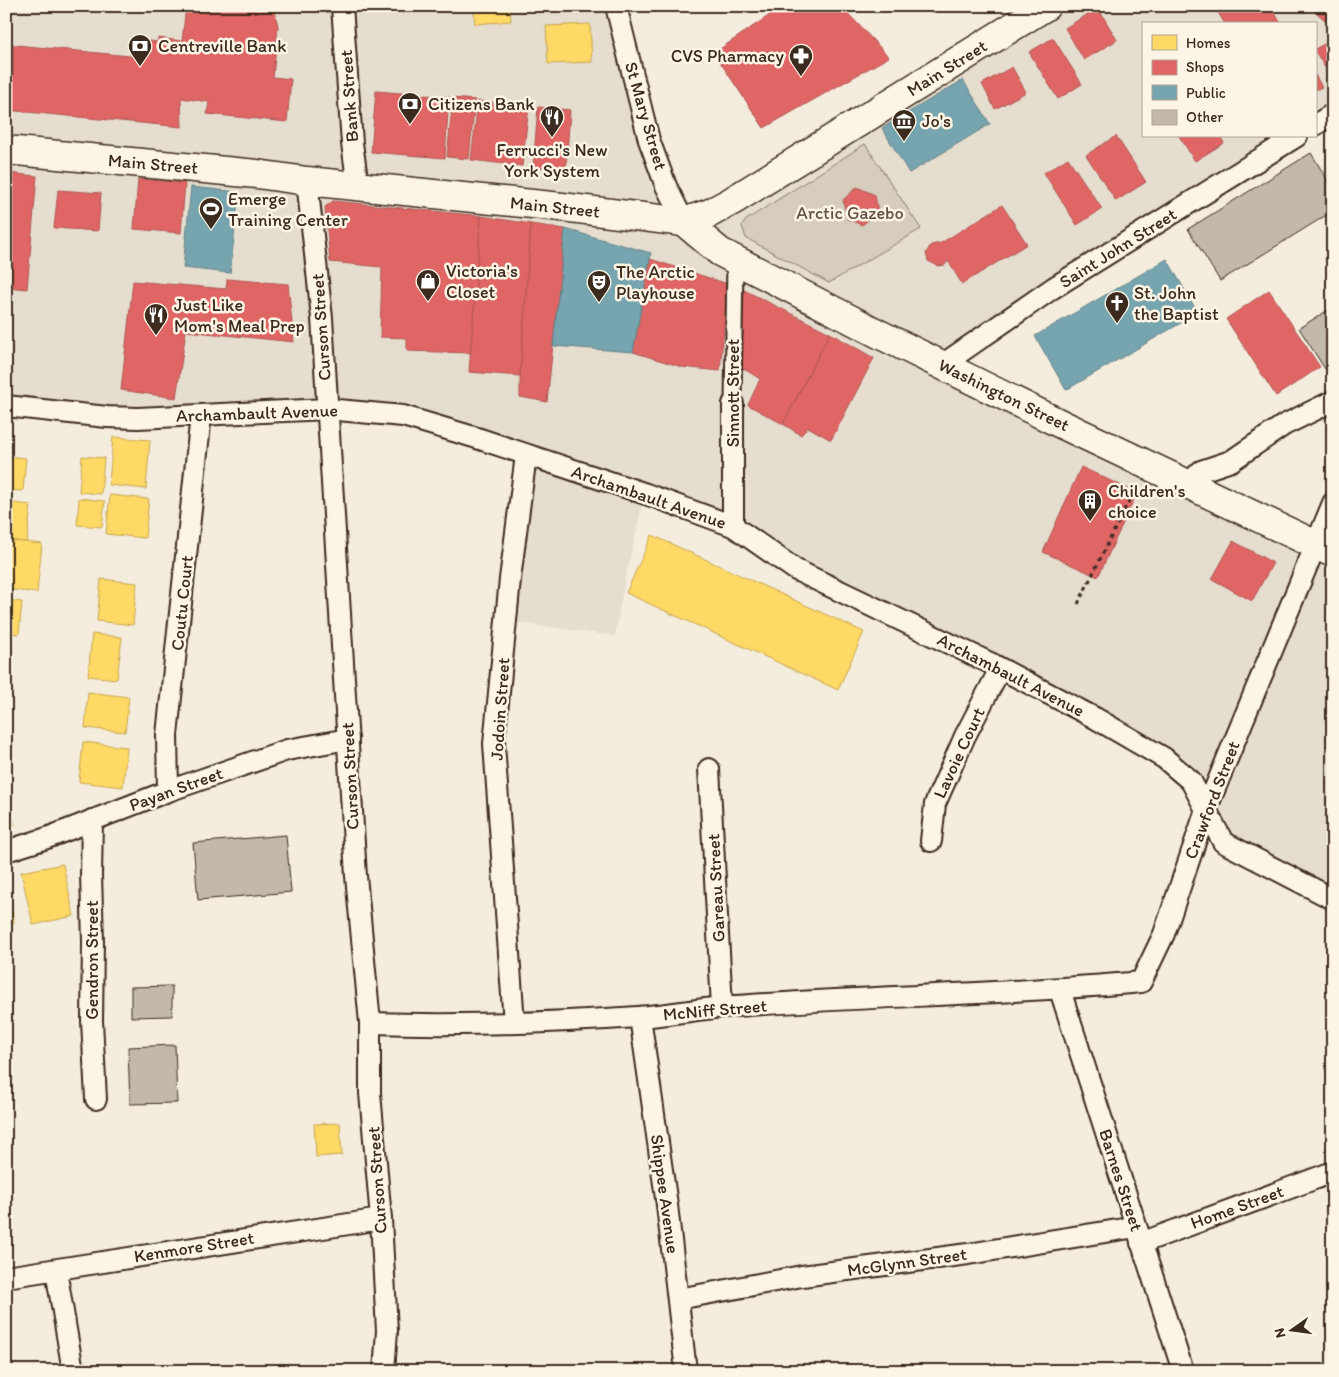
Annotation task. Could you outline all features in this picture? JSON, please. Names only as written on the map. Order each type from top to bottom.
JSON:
[{"type":"main road","name":"Main Street","points":[[6,150],[258,174],[684,222],[710,213],[732,201],[1046,6]]},
{"type":"main road","name":"Washington Street","points":[[684,222],[720,252],[735,260],[942,365],[1187,485],[1324,548]]},
{"type":"street","name":"Bank Street","points":[[342,6],[352,143],[358,186]]},
{"type":"street","name":"St Mary Street","points":[[616,6],[650,140],[666,186],[684,222]]},
{"type":"street","points":[[1316,124],[1333,114]]},
{"type":"street","name":"Saint John Street","points":[[942,365],[1053,288],[1294,138]]},
{"type":"street","name":"Curson Street","points":[[307,181],[322,318],[356,876],[370,1022],[370,1093],[381,1219],[387,1331],[384,1371]]},
{"type":"street","name":"Sinnott Street","points":[[733,526],[735,260]]},
{"type":"street","points":[[1187,485],[1200,472],[1231,462],[1284,425],[1333,401]]},
{"type":"street","name":"Archambault Avenue","points":[[6,406],[107,417],[138,418],[327,409],[403,416],[646,494],[733,526],[796,570],[1000,669],[1095,718],[1164,758],[1191,782],[1223,842],[1333,899]]},
{"type":"street","name":"Coutu Court","points":[[168,791],[168,736],[201,415]]},
{"type":"street","name":"Jodoin Street","points":[[514,1023],[494,744],[510,579],[526,455]]},
{"type":"street","name":"Crawford Street","points":[[1060,990],[1141,982],[1164,934],[1206,810],[1324,548],[1333,503]]},
{"type":"street","name":"Lavoie Court","points":[[932,841],[935,804],[965,736],[1000,669]]},
{"type":"street","name":"Payan Street","points":[[6,851],[47,838],[168,791],[287,750],[348,739]]},
{"type":"street","name":"Gareau Street","points":[[709,769],[722,1007]]},
{"type":"street","name":"Gendron Street","points":[[92,820],[92,1021],[96,1100]]},
{"type":"street","name":"McNiff Street","points":[[370,1022],[514,1023],[640,1017],[722,1007],[1060,990]]},
{"type":"street","name":"Barnes Street","points":[[1060,990],[1183,1371]]},
{"type":"street","name":"Shippee Avenue","points":[[640,1017],[667,1205],[686,1371]]},
{"type":"street","name":"Home Street","points":[[1139,1235],[1333,1172]]},
{"type":"street","name":"Kenmore Street","points":[[6,1277],[381,1219]]},
{"type":"street","name":"McGlynn Street","points":[[678,1298],[802,1276],[968,1254],[1139,1235]]},
{"type":"street","points":[[56,1270],[73,1371]]},
{"type":"path","points":[[1078,604],[1138,483]]},
{"type":"shaded area","points":[[6,6],[614,6],[673,224],[1043,6],[1333,6],[1333,113],[1316,123],[1316,22],[1142,22],[1142,138],[1292,138],[952,356],[1333,550],[1333,901],[1232,849],[1184,775],[736,531],[643,502],[624,584],[615,636],[505,621],[524,454],[411,418],[111,418],[6,404]]},
{"type":"green space","name":"Arctic Gazebo","points":[[865,144],[921,229],[829,283],[746,238],[742,226],[746,220]]},
{"type":"building: Homes","points":[[474,6],[510,6],[511,21],[475,24]]},
{"type":"building: Homes","points":[[590,24],[592,62],[548,64],[546,26]]},
{"type":"building: Homes","points":[[113,437],[150,440],[146,489],[109,485]]},
{"type":"building: Homes","points":[[6,456],[26,458],[23,491],[6,490]]},
{"type":"building: Homes","points":[[82,456],[104,458],[101,494],[79,492]]},
{"type":"building: Homes","points":[[110,495],[149,499],[145,538],[106,534]]},
{"type":"building: Homes","points":[[79,498],[105,501],[102,527],[77,525]]},
{"type":"building: Homes","points":[[6,502],[31,505],[27,542],[6,540]]},
{"type":"building: Homes","points":[[652,535],[864,632],[838,690],[626,593]]},
{"type":"building: Homes","points":[[6,540],[42,544],[37,593],[6,589]]},
{"type":"building: Homes","points":[[101,579],[137,583],[133,625],[97,621]]},
{"type":"building: Homes","points":[[6,600],[22,602],[19,634],[6,632]]},
{"type":"building: Homes","points":[[92,634],[122,637],[117,679],[88,676]]},
{"type":"building: Homes","points":[[88,692],[129,697],[125,732],[85,728]]},
{"type":"building: Homes","points":[[83,742],[127,747],[123,787],[79,782]]},
{"type":"building: Homes","points":[[6,797],[15,825],[6,828]]},
{"type":"building: Homes","points":[[63,864],[74,916],[33,925],[21,872]]},
{"type":"building: Homes","points":[[6,877],[14,923],[6,925]]},
{"type":"building: Homes","points":[[340,1123],[342,1155],[316,1157],[314,1124]]},
{"type":"building: Shops","name":"Centreville Bank","points":[[186,6],[273,6],[278,26],[273,77],[291,79],[287,122],[207,114],[209,102],[181,98],[182,127],[6,110],[6,44],[140,57],[141,40],[158,42],[158,38],[182,41]]},
{"type":"building: Shops","points":[[783,6],[841,6],[889,57],[764,128],[714,53]]},
{"type":"building: Shops","points":[[1214,6],[1271,6],[1280,22],[1224,22]]},
{"type":"building: Shops","points":[[1311,6],[1333,6],[1333,27],[1310,7]]},
{"type":"building: Shops","points":[[1098,8],[1117,40],[1084,60],[1065,28]]},
{"type":"building: Shops","points":[[1053,38],[1082,84],[1058,99],[1029,52]]},
{"type":"building: Shops","points":[[1333,39],[1333,81],[1316,53],[1316,48]]},
{"type":"building: Shops","points":[[1012,67],[1026,92],[995,109],[982,84]]},
{"type":"building: Shops","points":[[1316,77],[1322,87],[1316,90]]},
{"type":"building: Shops","name":"Citizens Bank","points":[[376,91],[449,97],[445,158],[371,152]]},
{"type":"building: Shops","points":[[453,98],[475,100],[469,159],[447,157]]},
{"type":"building: Shops","points":[[478,101],[529,107],[522,166],[471,160]]},
{"type":"building: Shops","name":"Ferrucci's New York System","points":[[538,107],[570,110],[566,169],[533,167]]},
{"type":"building: Shops","points":[[1116,136],[1146,182],[1116,201],[1086,155]]},
{"type":"building: Shops","points":[[1180,138],[1221,138],[1224,143],[1195,161]]},
{"type":"building: Shops","points":[[1068,158],[1102,209],[1077,225],[1044,173]]},
{"type":"building: Shops","points":[[6,173],[37,176],[27,289],[6,287]]},
{"type":"building: Shops","points":[[138,179],[185,183],[181,233],[134,229]]},
{"type":"building: Shops","points":[[857,187],[875,195],[878,212],[862,225],[847,219],[843,200]]},
{"type":"building: Shops","points":[[58,190],[101,193],[98,231],[54,228]]},
{"type":"building: Shops","name":"Victoria's Closet","points":[[333,201],[481,216],[471,353],[407,351],[407,338],[380,337],[382,267],[330,262],[325,207]]},
{"type":"building: Shops","points":[[1002,205],[1027,244],[962,284],[948,261],[945,265],[938,266],[928,261],[926,253],[931,245],[941,243]]},
{"type":"building: Shops","points":[[481,216],[531,224],[520,376],[469,372]]},
{"type":"building: Shops","points":[[531,224],[565,229],[547,402],[520,397]]},
{"type":"building: Shops","points":[[650,259],[728,284],[720,371],[682,367],[633,352]]},
{"type":"building: Shops","name":"Just Like Mom's Meal Prep","points":[[227,279],[288,284],[294,342],[186,331],[176,398],[121,390],[133,281],[226,289]]},
{"type":"building: Shops","points":[[744,290],[830,333],[783,424],[748,405],[760,379],[741,367]]},
{"type":"building: Shops","points":[[1269,290],[1320,367],[1276,396],[1226,319]]},
{"type":"building: Shops","points":[[830,333],[874,358],[831,440],[808,427],[801,435],[783,424]]},
{"type":"building: Shops","name":"Children's choice","points":[[1081,467],[1137,493],[1098,577],[1043,552]]},
{"type":"building: Shops","points":[[1233,541],[1273,563],[1252,601],[1212,579]]},
{"type":"building: Public","points":[[963,80],[990,124],[909,173],[882,128]]},
{"type":"building: Public","name":"Emerge Training Center","points":[[191,187],[239,192],[230,273],[183,268]]},
{"type":"building: Public","name":"The Arctic Playhouse","points":[[565,229],[651,253],[633,352],[553,346]]},
{"type":"building: Public","name":"St. John the Baptist","points":[[1167,259],[1198,313],[1066,390],[1035,336]]},
{"type":"building: Other","points":[[1311,153],[1333,189],[1333,211],[1220,281],[1188,229]]},
{"type":"building: Other","points":[[1330,309],[1333,313],[1333,364],[1325,369],[1299,328]]},
{"type":"building: Other","points":[[286,835],[291,892],[198,900],[193,843]]},
{"type":"building: Other","points":[[172,986],[172,1016],[131,1017],[131,987]]},
{"type":"building: Other","points":[[175,1045],[177,1103],[130,1104],[128,1047]]},
{"type":"place","name":"Centreville Bank","points":[[140,67]]},
{"type":"place","name":"CVS Pharmacy","points":[[801,77]]},
{"type":"place","name":"Citizens Bank","points":[[410,125]]},
{"type":"place","name":"Ferrucci's New York System","points":[[552,138]]},
{"type":"place","name":"Jo's","points":[[904,142]]},
{"type":"place","name":"Emerge Training Center","points":[[211,230]]},
{"type":"place","name":"Victoria's Closet","points":[[428,302]]},
{"type":"place","name":"The Arctic Playhouse","points":[[599,303]]},
{"type":"place","name":"St. John the Baptist","points":[[1117,324]]},
{"type":"place","name":"Just Like Mom's Meal Prep","points":[[156,336]]},
{"type":"place","name":"Children's choice","points":[[1090,522]]}]
